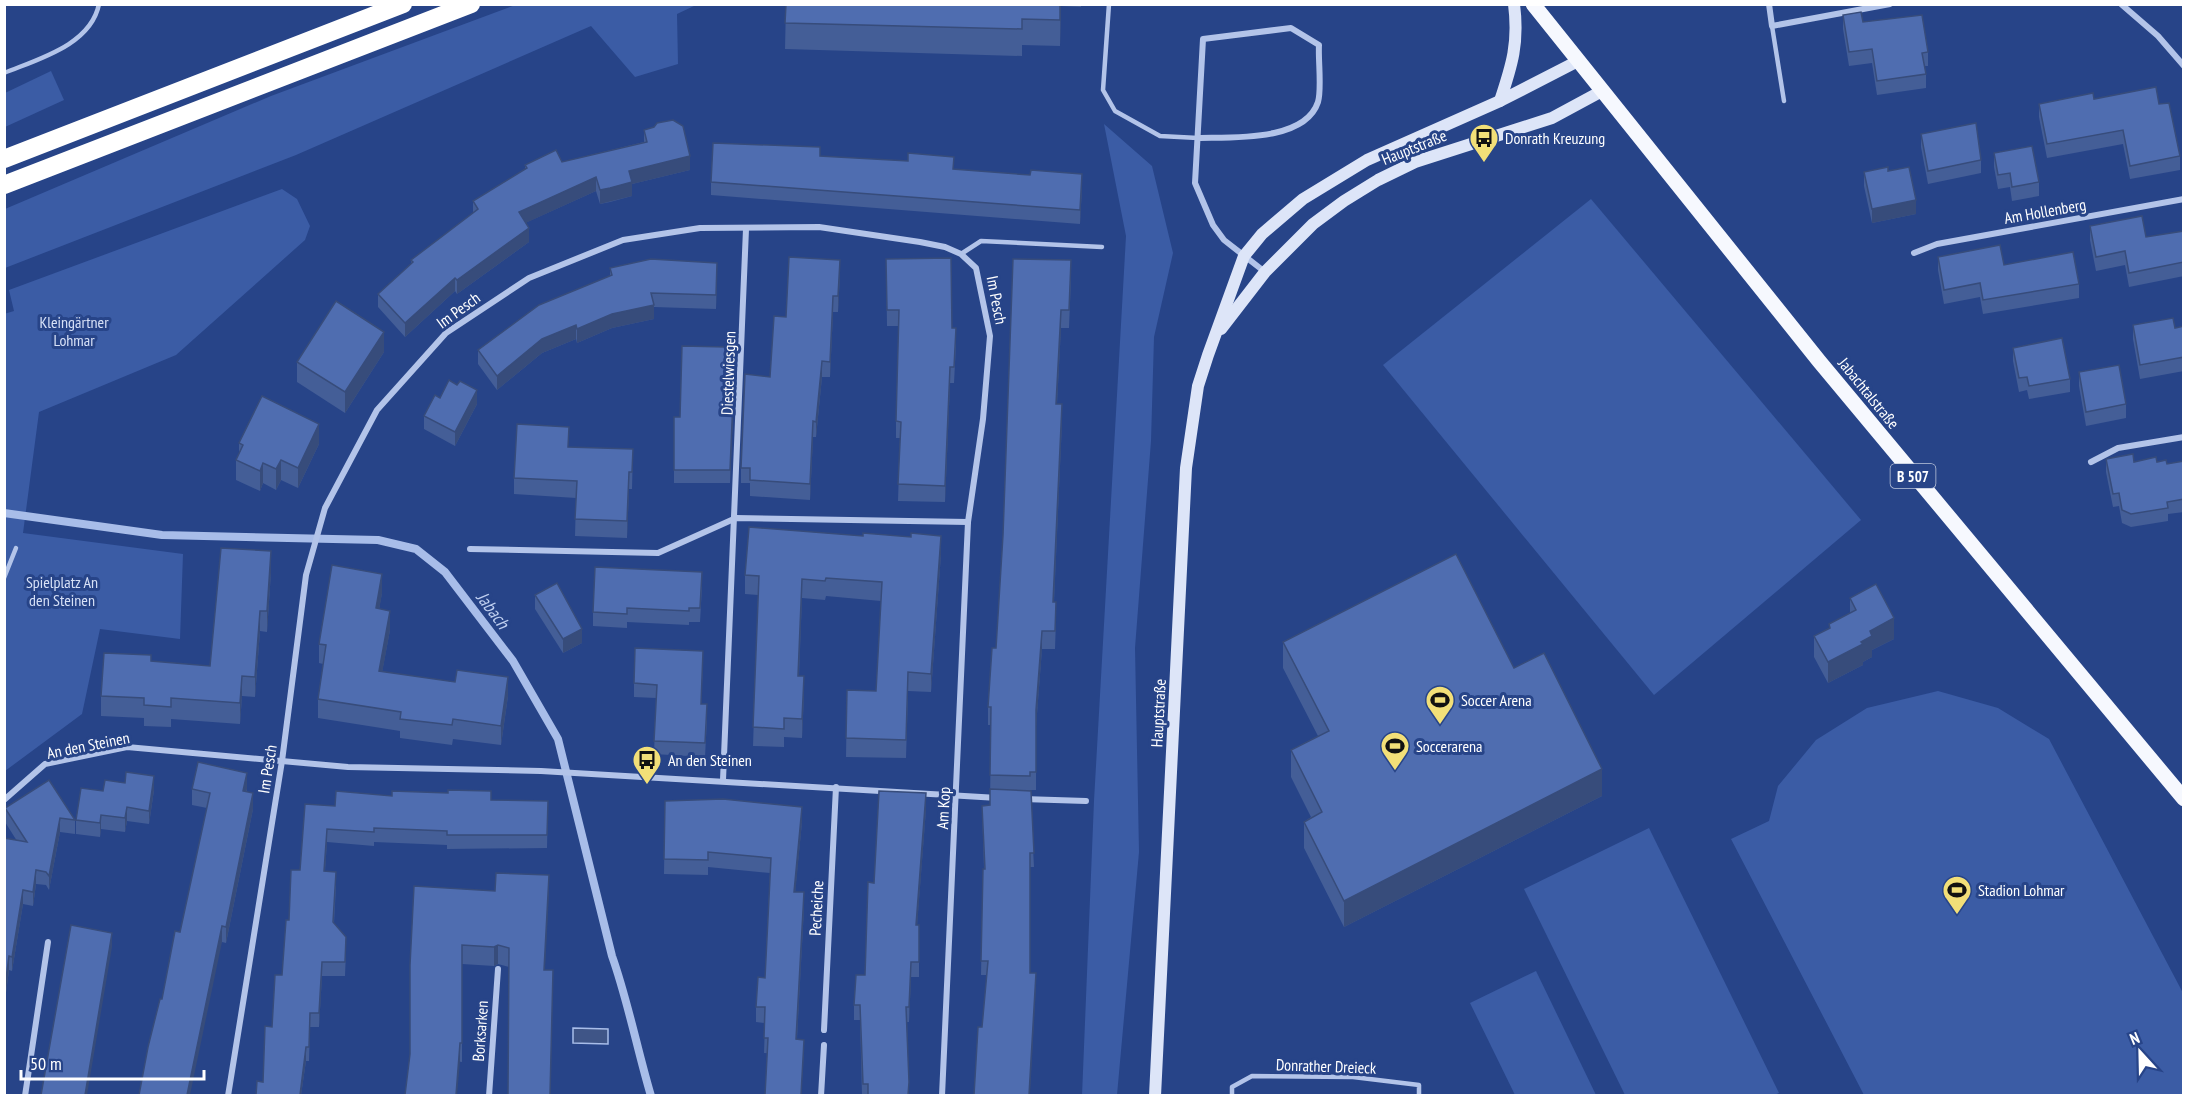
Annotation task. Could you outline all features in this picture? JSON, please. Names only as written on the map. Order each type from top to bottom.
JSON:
[{"type":"highway","points":[[4,159],[403,4]]},
{"type":"highway","points":[[4,185],[471,4]]},
{"type":"main road","points":[[1500,101],[1515,57],[1517,28],[1514,4]]},
{"type":"main road","name":"Jabachtalstraße","points":[[1533,4],[1856,405],[2184,799]]},
{"type":"main road","name":"Hauptstraße","points":[[1155,1095],[1186,468],[1198,386],[1231,285],[1244,256],[1279,218],[1331,180],[1407,141],[1500,101],[1578,62]]},
{"type":"main road","name":"Hauptstraße","points":[[1215,336],[1265,272],[1313,224],[1378,180],[1415,162],[1552,118],[1602,91]]},
{"type":"street","points":[[1769,4],[1772,26],[1890,4]]},
{"type":"street","points":[[2121,4],[2158,36],[2184,66]]},
{"type":"street","points":[[1198,138],[1264,136],[1302,123],[1318,102],[1319,45],[1291,28],[1203,39],[1195,183],[1213,225],[1224,240],[1265,272]]},
{"type":"street","name":"Am Hollenberg","points":[[1914,254],[1937,244],[2184,199]]},
{"type":"street","name":"Im Pesch","points":[[228,1095],[282,761],[306,575],[320,524],[325,508],[377,410],[446,333],[529,278],[623,240],[700,228],[819,227],[945,247],[961,254],[976,268],[990,336],[983,419],[968,522]]},
{"type":"street","name":"Diestelwiesgen","points":[[723,780],[736,518],[746,229]]},
{"type":"street","points":[[2091,462],[2118,448],[2184,437]]},
{"type":"street","points":[[470,549],[658,553],[736,518],[968,522]]},
{"type":"street","name":"Am Kop","points":[[942,1095],[968,522]]},
{"type":"street","name":"An den Steinen","points":[[4,800],[45,764],[127,747],[348,766],[541,771],[1004,798]]},
{"type":"street","name":"Pecheiche","points":[[824,1030],[836,787]]},
{"type":"street","points":[[1016,799],[1086,801]]},
{"type":"street","points":[[25,1095],[48,942]]},
{"type":"street","name":"Borksarken","points":[[489,1095],[498,969]]},
{"type":"street","points":[[821,1095],[824,1045]]},
{"type":"lane","points":[[4,73],[54,53],[80,36],[97,15],[99,4]]},
{"type":"lane","points":[[1109,4],[1103,90],[1115,111],[1160,136],[1198,138]]},
{"type":"lane","points":[[1772,26],[1784,101]]},
{"type":"lane","points":[[961,254],[981,241],[1102,247]]},
{"type":"lane","points":[[4,578],[16,549]]},
{"type":"lane","name":"Donrather Dreieck","points":[[1232,1095],[1232,1087],[1252,1076],[1353,1077],[1419,1085],[1419,1095]]},
{"type":"green space","points":[[518,4],[696,5],[677,14],[678,64],[635,77],[591,26],[296,155],[5,268],[5,209],[271,96]]},
{"type":"green space","points":[[51,71],[64,100],[5,127],[5,93]]},
{"type":"green space","points":[[1104,124],[1152,166],[1173,253],[1154,337],[1151,441],[1135,648],[1139,852],[1117,1095],[1082,1096],[1094,801],[1126,236]]},
{"type":"green space","name":"Kleingärtner Lohmar","points":[[282,189],[297,199],[310,226],[305,240],[176,355],[39,412],[23,533],[183,554],[180,639],[100,629],[82,714],[5,771],[4,314],[14,311],[9,290]]},
{"type":"green space","points":[[1591,199],[1861,520],[1654,695],[1383,365]]},
{"type":"green space","name":"Stadion Lohmar","points":[[1938,691],[1998,708],[2049,739],[2183,993],[2183,1095],[1864,1095],[1731,839],[1769,821],[1778,786],[1816,740],[1867,708]]},
{"type":"green space","points":[[1649,828],[1779,1093],[1774,1095],[1625,1095],[1524,889]]},
{"type":"green space","points":[[1536,971],[1596,1095],[1515,1095],[1470,1003]]},
{"type":"shaded area","points":[[573,1028],[608,1029],[608,1044],[573,1043]]},
{"type":"building","points":[[786,4],[1060,4],[1060,20],[1022,19],[1022,29],[785,23]]},
{"type":"building","points":[[1861,12],[1863,22],[1922,15],[1928,52],[1922,53],[1926,74],[1877,81],[1872,49],[1849,52],[1843,15]]},
{"type":"building","points":[[2156,87],[2159,104],[2169,103],[2180,156],[2130,166],[2123,130],[2047,144],[2039,104],[2093,93],[2094,99]]},
{"type":"building","points":[[673,120],[683,126],[690,156],[629,171],[632,182],[610,188],[600,190],[596,177],[519,212],[529,228],[457,280],[455,278],[405,323],[378,294],[413,262],[411,260],[478,209],[473,201],[527,168],[525,165],[556,150],[562,162],[647,142],[644,130],[654,127],[657,123]]},
{"type":"building","points":[[1976,123],[1981,160],[1928,171],[1921,134]]},
{"type":"building","points":[[713,143],[820,147],[820,156],[908,161],[908,153],[954,157],[953,169],[1030,175],[1031,170],[1082,174],[1080,210],[711,182]]},
{"type":"building","points":[[2032,146],[2039,182],[2012,187],[2010,173],[1998,175],[1994,153]]},
{"type":"building","points":[[1888,167],[1888,171],[1909,167],[1916,200],[1872,209],[1864,172]]},
{"type":"building","points":[[2142,216],[2146,237],[2184,231],[2184,262],[2129,273],[2125,251],[2096,257],[2090,226]]},
{"type":"building","points":[[2000,245],[2004,265],[2073,252],[2079,284],[1983,300],[1980,283],[1944,290],[1938,257]]},
{"type":"building","points":[[789,257],[840,260],[838,296],[833,296],[830,362],[822,361],[816,422],[813,421],[810,484],[750,480],[750,468],[741,468],[745,374],[770,377],[774,316],[786,317]]},
{"type":"building","points":[[951,258],[952,328],[956,328],[954,367],[950,367],[945,486],[898,484],[901,422],[896,421],[899,310],[887,310],[886,259]]},
{"type":"building","points":[[651,259],[717,263],[716,295],[651,293],[654,305],[612,314],[577,329],[576,325],[542,339],[497,376],[478,350],[539,305],[612,275],[610,268]]},
{"type":"building","points":[[1013,259],[1071,260],[1069,310],[1061,310],[1056,404],[1062,404],[1053,602],[1056,602],[1055,631],[1042,631],[1036,710],[1036,772],[1030,772],[1030,776],[990,775],[991,707],[988,707],[992,648],[996,648],[1003,535]]},
{"type":"building","points":[[336,301],[384,332],[345,392],[297,362]]},
{"type":"building","points":[[2173,318],[2175,328],[2184,326],[2184,357],[2140,365],[2133,325]]},
{"type":"building","points":[[2062,338],[2070,379],[2029,386],[2027,377],[2019,378],[2013,348]]},
{"type":"building","points":[[682,346],[727,347],[726,375],[734,375],[730,470],[674,470],[674,417],[680,417]]},
{"type":"building","points":[[2119,365],[2126,404],[2086,412],[2079,372]]},
{"type":"building","points":[[449,380],[457,385],[460,381],[477,390],[455,432],[424,416],[435,395],[440,398]]},
{"type":"building","points":[[262,396],[319,424],[298,468],[281,460],[276,469],[263,463],[260,471],[236,460],[243,445],[239,443]]},
{"type":"building","points":[[517,424],[569,427],[568,447],[633,449],[632,472],[629,472],[627,521],[575,519],[577,481],[514,478]]},
{"type":"building","points":[[2133,454],[2134,462],[2156,457],[2157,462],[2166,460],[2167,464],[2184,461],[2184,499],[2167,502],[2168,508],[2131,514],[2122,510],[2119,493],[2113,494],[2106,459]]},
{"type":"building","points":[[749,527],[863,536],[863,533],[911,537],[911,533],[941,536],[931,674],[908,672],[906,740],[846,738],[847,690],[876,691],[882,582],[826,578],[825,581],[802,579],[798,676],[804,676],[802,719],[784,718],[784,729],[753,727],[759,576],[745,575]]},
{"type":"building","points":[[221,548],[271,551],[267,611],[260,611],[255,677],[242,676],[240,703],[171,698],[171,707],[144,705],[144,698],[101,696],[104,653],[151,655],[151,661],[210,666]]},
{"type":"building","name":"Soccer Arena","points":[[1456,554],[1514,668],[1544,653],[1602,769],[1344,901],[1304,822],[1322,812],[1291,750],[1329,731],[1283,642]]},
{"type":"building","points":[[332,565],[382,574],[376,608],[390,611],[379,671],[455,682],[457,670],[508,677],[501,726],[453,719],[452,725],[400,719],[401,712],[318,699],[326,645],[319,644]]},
{"type":"building","points":[[595,567],[702,572],[700,608],[689,608],[689,611],[627,608],[627,614],[593,612]]},
{"type":"building","points":[[557,583],[582,629],[563,639],[535,595]]},
{"type":"building","points":[[1876,584],[1894,618],[1870,631],[1872,636],[1861,642],[1863,644],[1828,662],[1814,636],[1830,628],[1829,624],[1856,610],[1850,598]]},
{"type":"building","points":[[635,648],[703,651],[701,704],[707,704],[705,743],[654,741],[657,685],[634,683]]},
{"type":"building","points":[[198,762],[247,773],[243,791],[253,793],[226,927],[222,926],[187,1095],[139,1095],[148,1047],[160,999],[162,999],[175,931],[180,932],[210,793],[192,789]]},
{"type":"building","points":[[126,772],[154,776],[149,811],[127,807],[125,818],[101,815],[100,823],[76,820],[81,788],[103,791],[105,780],[125,783]]},
{"type":"building","points":[[49,780],[75,820],[60,818],[49,876],[46,872],[36,870],[33,892],[23,890],[12,957],[9,956],[4,994],[4,838],[27,842],[5,808]]},
{"type":"building","points":[[990,789],[1031,791],[1034,853],[1030,853],[1030,973],[1036,973],[1029,1095],[974,1095],[978,1027],[982,1027],[988,961],[981,961],[983,869],[985,869],[982,806],[990,805]]},
{"type":"building","points":[[448,790],[491,791],[491,800],[548,801],[547,835],[447,835],[447,831],[374,828],[374,832],[327,829],[324,871],[336,872],[333,922],[346,937],[345,962],[322,962],[319,1013],[310,1013],[309,1047],[306,1047],[300,1095],[256,1095],[257,1081],[263,1082],[265,1026],[272,1027],[275,975],[282,975],[286,920],[289,920],[291,870],[300,870],[305,804],[335,806],[336,791],[392,796],[392,791],[448,793]]},
{"type":"building","points":[[879,791],[926,793],[916,925],[919,925],[919,962],[911,962],[909,1007],[906,1007],[908,1095],[868,1095],[868,1084],[863,1084],[860,1005],[854,1005],[856,975],[865,975],[868,882],[874,883]]},
{"type":"building","points":[[723,799],[802,807],[794,892],[804,892],[796,1039],[804,1040],[801,1095],[765,1095],[768,1038],[764,1038],[765,1007],[756,1007],[758,977],[765,978],[771,858],[708,852],[708,860],[664,859],[665,801]]},
{"type":"building","points":[[496,873],[549,875],[544,970],[553,970],[550,1095],[508,1095],[509,948],[498,945],[494,947],[462,945],[462,1043],[460,1043],[456,1095],[405,1095],[410,1054],[410,965],[414,886],[495,891]]},
{"type":"building","points":[[71,925],[112,933],[85,1095],[41,1095]]},
{"type":"waterway","name":"Jabach","points":[[4,513],[162,535],[378,540],[416,549],[445,572],[513,661],[558,739],[612,956],[651,1096]]},
{"type":"place","name":"Donrath Kreuzung","points":[[1484,164]]},
{"type":"place","name":"Soccer Arena","points":[[1440,726]]},
{"type":"place","name":"Soccerarena","points":[[1395,772]]},
{"type":"place","name":"An den Steinen","points":[[647,786]]},
{"type":"place","name":"Stadion Lohmar","points":[[1957,916]]},
{"type":"park label","name":"Spielplatz An den Steinen","points":[[62,591]]}]
